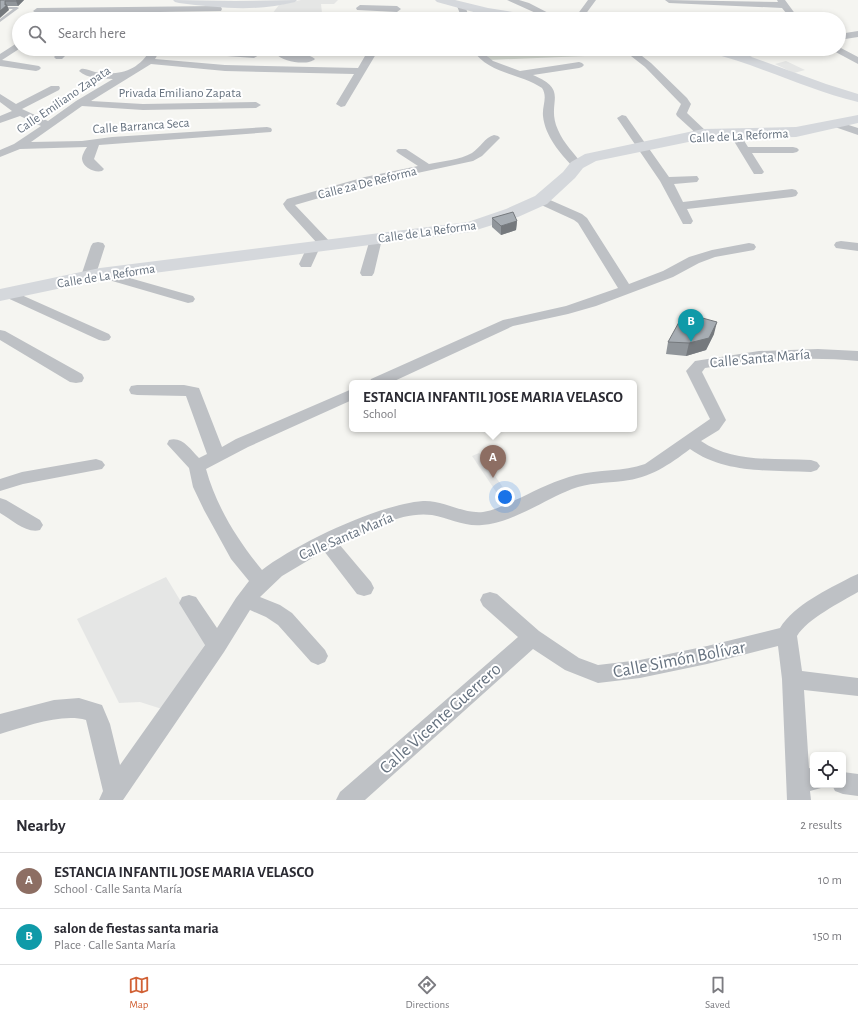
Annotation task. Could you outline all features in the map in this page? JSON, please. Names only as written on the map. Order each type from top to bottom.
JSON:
[{"type":"street","points":[[180,0],[230,6],[266,5],[291,0]]},
{"type":"street","points":[[444,0],[462,6],[494,12]]},
{"type":"street","points":[[511,0],[541,12]]},
{"type":"street","points":[[583,12],[592,0]]},
{"type":"street","points":[[669,0],[707,0],[730,3],[783,2],[790,12]]},
{"type":"street","points":[[88,2],[86,7],[88,12]]},
{"type":"street","points":[[730,3],[733,12]]},
{"type":"street","points":[[109,12],[122,10],[218,9],[230,6]]},
{"type":"street","points":[[462,6],[464,12]]},
{"type":"street","points":[[360,8],[399,7],[394,12]]},
{"type":"street","points":[[846,36],[858,34]]},
{"type":"street","points":[[0,46],[12,46]]},
{"type":"street","points":[[0,58],[12,50]]},
{"type":"street","points":[[847,55],[858,53]]},
{"type":"street","points":[[847,55],[858,61]]},
{"type":"street","name":"Calle Emiliano Zapata","points":[[0,154],[18,146],[49,126],[80,103],[140,68],[149,61],[152,56]]},
{"type":"street","points":[[284,56],[325,60],[363,67]]},
{"type":"street","points":[[341,104],[370,56]]},
{"type":"street","points":[[481,56],[484,60],[536,80],[549,89],[551,94],[548,115],[561,146],[577,165]]},
{"type":"street","points":[[636,56],[648,65],[683,100],[686,104],[680,114],[703,134]]},
{"type":"street","points":[[740,56],[822,88],[858,98]]},
{"type":"street","points":[[149,61],[225,68],[363,67]]},
{"type":"street","points":[[0,63],[36,68]]},
{"type":"street","points":[[520,74],[579,64]]},
{"type":"street","points":[[84,70],[91,74],[124,76]]},
{"type":"street","points":[[0,120],[55,88]]},
{"type":"street","points":[[0,97],[18,110],[49,126]]},
{"type":"street","name":"Privada Emiliano Zapata","points":[[80,103],[143,107],[256,105]]},
{"type":"street","points":[[186,116],[194,106]]},
{"type":"street","points":[[622,118],[666,181],[687,221]]},
{"type":"street","name":"Calle de La Reforma","points":[[4,294],[94,275],[470,227],[512,213],[541,200],[569,175],[577,165],[591,158],[703,134],[796,132],[858,119]]},
{"type":"street","points":[[836,124],[858,132]]},
{"type":"street","name":"Calle Barranca Seca","points":[[18,146],[87,145],[112,140],[267,130]]},
{"type":"street","points":[[734,133],[758,172]]},
{"type":"street","name":"Calle 2a De Reforma","points":[[320,246],[290,206],[291,202],[369,180],[473,157],[494,138]]},
{"type":"street","points":[[98,170],[89,164],[87,145],[159,147]]},
{"type":"street","points":[[745,150],[794,150]]},
{"type":"street","points":[[402,151],[428,168]]},
{"type":"street","points":[[666,181],[693,179]]},
{"type":"street","points":[[680,206],[792,193]]},
{"type":"street","points":[[541,200],[578,216],[583,221],[626,290]]},
{"type":"street","points":[[367,274],[376,239]]},
{"type":"street","points":[[841,245],[858,247]]},
{"type":"street","points":[[98,246],[94,275],[188,299]]},
{"type":"street","points":[[306,264],[320,246]]},
{"type":"street","points":[[384,380],[508,323],[568,310],[668,274],[694,260],[712,254],[749,246]]},
{"type":"street","points":[[4,294],[104,337]]},
{"type":"street","points":[[0,334],[76,378]]},
{"type":"street","name":"Calle Santa María","points":[[113,796],[247,600],[261,582],[286,563],[327,542],[374,521],[405,512],[425,508],[449,512],[469,518],[490,518],[558,488],[579,481],[624,476],[651,467],[713,426],[718,420],[716,413],[696,379],[694,371],[700,364],[728,359],[818,352],[858,356]]},
{"type":"street","points":[[137,390],[184,390],[193,392],[217,457]]},
{"type":"street","points":[[197,466],[242,443],[349,395]]},
{"type":"street","points":[[690,441],[706,452],[720,458],[748,462],[811,466]]},
{"type":"street","points":[[175,444],[197,466],[202,487],[212,510],[238,554],[261,582]]},
{"type":"street","points":[[0,485],[22,478],[96,465]]},
{"type":"street","points":[[0,505],[34,525]]},
{"type":"street","points":[[327,542],[364,588]]},
{"type":"street","points":[[803,786],[793,679],[787,635],[793,625],[798,621],[858,582]]},
{"type":"street","points":[[247,600],[273,611],[285,619],[318,656]]},
{"type":"street","name":"Calle Simón Bolívar","points":[[490,600],[532,636],[572,664],[598,674],[612,673],[707,655],[787,635]]},
{"type":"street","points":[[189,603],[217,646]]},
{"type":"street","name":"Calle Vicente Guerrero","points":[[348,800],[532,636]]},
{"type":"street","points":[[793,679],[858,686]]},
{"type":"street","points":[[0,724],[54,710],[79,708],[94,712],[99,724],[113,796]]},
{"type":"street","points":[[846,784],[858,785]]},
{"type":"lane","points":[[0,21],[17,8],[8,8]]},
{"type":"shaded area","points":[[301,0],[338,0],[334,4],[321,4],[322,12],[274,12],[279,5]]},
{"type":"shaded area","points":[[488,56],[584,56],[489,60]]},
{"type":"shaded area","points":[[786,61],[805,70],[794,73],[775,64]]},
{"type":"shaded area","points":[[479,453],[511,499],[503,502],[472,456]]},
{"type":"shaded area","points":[[166,577],[206,643],[162,709],[140,702],[119,703],[77,619]]},
{"type":"building","points":[[0,0],[17,0],[5,1],[5,5],[7,5],[0,11]]},
{"type":"building","points":[[513,212],[517,221],[501,226],[492,218]]},
{"type":"building","points":[[684,313],[717,322],[709,338],[689,343],[668,342]]},
{"type":"place","name":"salon de fiestas santa maria","points":[[691,342]]},
{"type":"place","name":"ESTANCIA INFANTIL JOSE MARIA VELASCO","points":[[493,478]]}]
